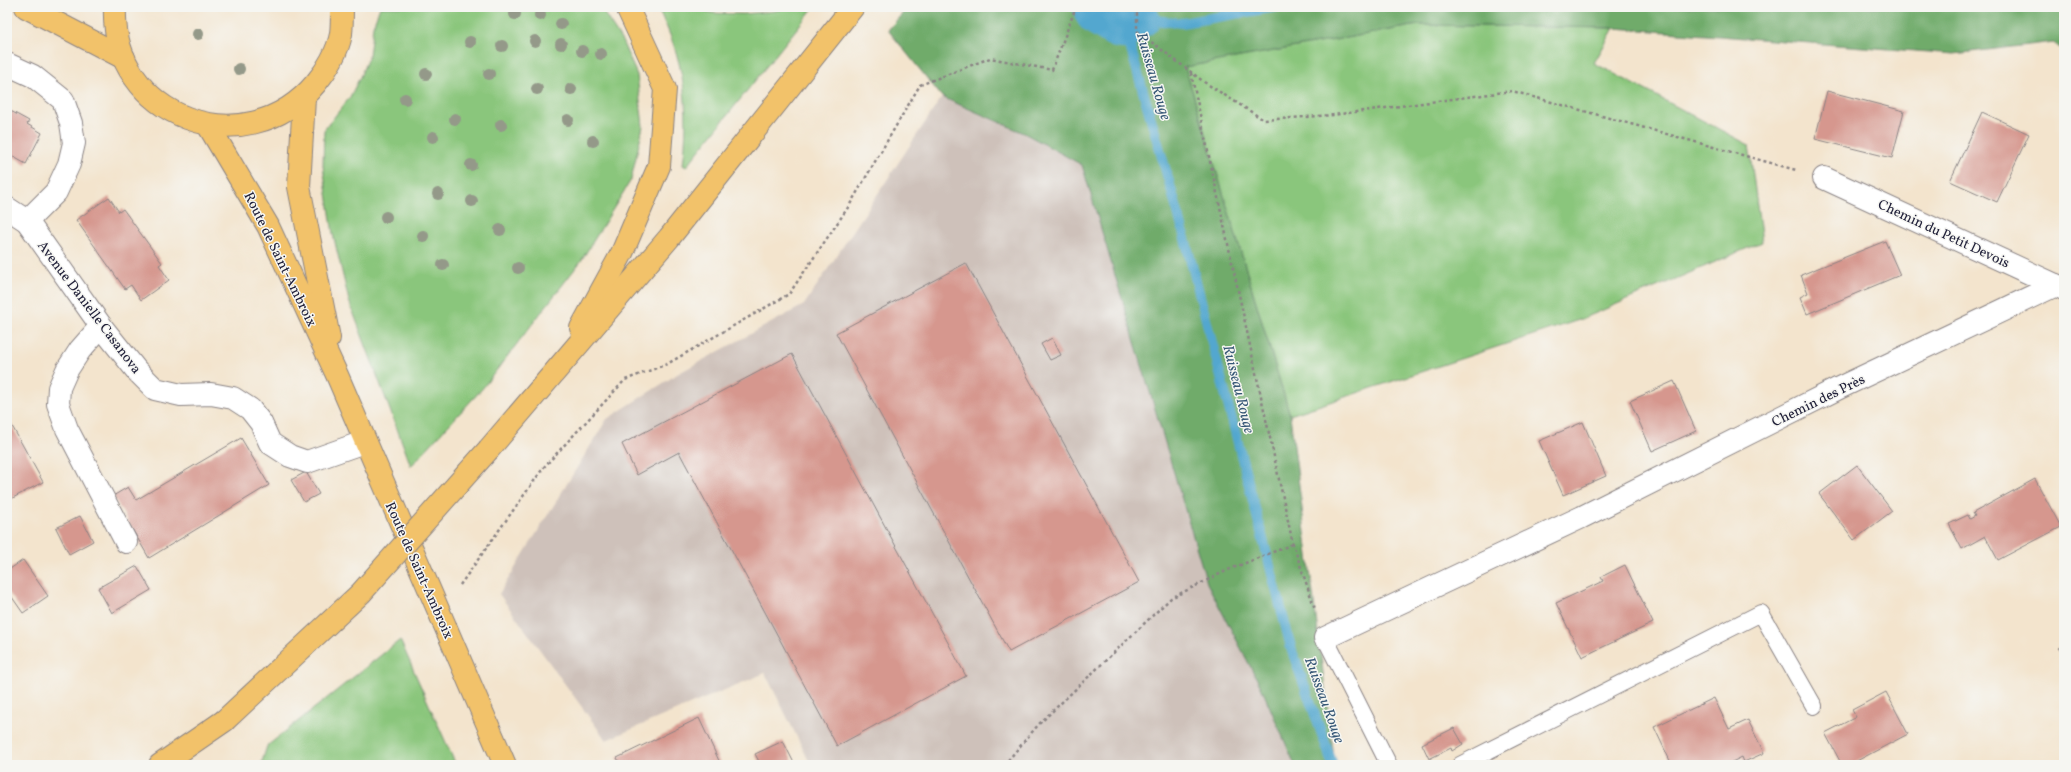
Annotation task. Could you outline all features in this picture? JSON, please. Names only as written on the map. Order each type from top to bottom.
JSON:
[{"type":"main road","points":[[26,7],[124,58]]},
{"type":"main road","points":[[115,7],[114,24],[124,58],[144,90],[174,113],[208,125],[242,126],[275,116],[304,98],[327,70],[341,36],[342,7]]},
{"type":"main road","points":[[558,370],[622,253],[659,166],[665,89],[627,7]]},
{"type":"main road","points":[[160,765],[224,721],[361,593],[558,370],[669,238],[853,7]]},
{"type":"main road","name":"Route de Saint-Ambroix","points":[[304,98],[299,187],[336,376]]},
{"type":"main road","name":"Route de Saint-Ambroix","points":[[208,125],[268,226],[336,376],[505,765]]},
{"type":"street","points":[[7,64],[33,76],[63,100],[71,123],[74,143],[69,164],[56,192],[27,221]]},
{"type":"street","name":"Chemin du Petit Devois","points":[[1824,178],[2060,287]]},
{"type":"street","name":"Avenue Danielle Casanova","points":[[7,208],[27,221],[101,326],[137,372],[155,389],[174,400],[211,394],[233,398],[250,409],[260,423],[270,443],[290,456],[306,462],[364,442]]},
{"type":"street","name":"Chemin des Près","points":[[1325,638],[1582,517],[1839,388],[2060,287]]},
{"type":"street","points":[[101,326],[80,350],[67,370],[58,388],[58,404],[67,429],[126,542]]},
{"type":"lane","points":[[1460,765],[1761,613],[1814,706]]},
{"type":"lane","points":[[1325,638],[1389,765]]},
{"type":"path","points":[[439,614],[544,467],[626,380],[667,364],[789,294],[849,206],[920,85],[990,58],[1052,70],[1076,7]]},
{"type":"path","points":[[1137,7],[1138,31],[1191,72],[1264,120],[1333,115],[1512,91],[1824,178]]},
{"type":"path","points":[[1191,72],[1293,544],[1325,638]]},
{"type":"path","points":[[1004,765],[1039,724],[1171,598],[1228,570],[1293,544]]},
{"type":"shaded area","points":[[942,97],[1024,133],[1082,165],[1207,583],[1261,687],[1295,765],[811,765],[765,673],[606,740],[499,594],[607,419],[679,373],[804,305]]},
{"type":"green space","points":[[380,7],[600,7],[622,41],[637,75],[643,126],[631,180],[581,261],[482,389],[411,466],[349,301],[333,234],[323,166],[324,130],[350,97],[360,77],[369,55],[373,26]]},
{"type":"green space","points":[[657,7],[693,7],[712,13],[743,14],[775,11],[788,7],[814,7],[686,167],[683,165],[686,124],[683,84],[674,46]]},
{"type":"green space","points":[[908,7],[2064,7],[2064,53],[2054,42],[1954,54],[1614,28],[1418,25],[1185,67],[1290,415],[1335,765],[1295,765],[1261,687],[1207,583],[1082,165],[1024,133],[942,97],[888,30]]},
{"type":"green space","points":[[1418,25],[1614,28],[1594,63],[1749,145],[1762,242],[1582,319],[1290,415],[1185,67]]},
{"type":"green space","points":[[400,640],[456,765],[261,765],[267,746]]},
{"type":"building","points":[[1827,91],[1904,111],[1892,158],[1815,139]]},
{"type":"building","points":[[7,109],[29,121],[27,124],[42,133],[26,164],[10,155],[7,161]]},
{"type":"building","points":[[1982,112],[2029,134],[1997,202],[1950,181]]},
{"type":"building","points":[[109,197],[119,212],[123,209],[162,263],[159,265],[169,280],[141,300],[131,285],[125,289],[76,220]]},
{"type":"building","points":[[1885,241],[1900,275],[1807,314],[1800,297],[1808,293],[1801,275]]},
{"type":"building","points":[[966,263],[1139,582],[1009,652],[836,333]]},
{"type":"building","points":[[1052,338],[1061,355],[1050,360],[1041,344]]},
{"type":"building","points":[[792,354],[966,676],[837,746],[679,452],[637,475],[622,444]]},
{"type":"building","points":[[1674,381],[1696,431],[1652,451],[1630,401]]},
{"type":"building","points":[[7,417],[43,482],[7,501]]},
{"type":"building","points":[[1583,422],[1606,476],[1563,495],[1539,441]]},
{"type":"building","points":[[241,438],[269,485],[149,558],[113,496],[128,487],[136,500]]},
{"type":"building","points":[[1857,465],[1892,511],[1854,540],[1819,494]]},
{"type":"building","points":[[306,472],[319,494],[304,502],[291,480]]},
{"type":"building","points":[[2035,479],[2061,527],[1998,560],[1985,536],[1962,549],[1949,524],[1968,515],[1970,519],[1975,516],[1973,513]]},
{"type":"building","points":[[80,516],[93,541],[69,554],[56,528]]},
{"type":"building","points":[[23,560],[48,596],[23,613],[7,590],[7,571]]},
{"type":"building","points":[[1625,565],[1653,623],[1582,657],[1556,603],[1603,581],[1601,577]]},
{"type":"building","points":[[137,566],[151,590],[112,613],[98,588]]},
{"type":"building","points":[[2064,645],[2064,654],[2059,648]]},
{"type":"building","points":[[1886,692],[1908,734],[1849,765],[1842,765],[1825,733],[1856,717],[1852,710]]},
{"type":"building","points":[[1714,698],[1729,729],[1748,720],[1764,753],[1744,762],[1742,757],[1726,765],[1672,765],[1654,727]]},
{"type":"building","points":[[699,718],[721,765],[621,765],[617,758]]},
{"type":"building","points":[[1454,728],[1463,744],[1452,751],[1451,748],[1429,759],[1422,744]]},
{"type":"building","points":[[783,741],[795,765],[761,765],[755,754]]},
{"type":"waterway","points":[[1104,7],[1122,18]]},
{"type":"waterway","points":[[1142,19],[1182,23],[1276,7]]},
{"type":"waterway","name":"Ruisseau Rouge","points":[[1122,18],[1182,227],[1292,651],[1333,765]]},
{"type":"waterway","points":[[1122,18],[1142,19]]}]
